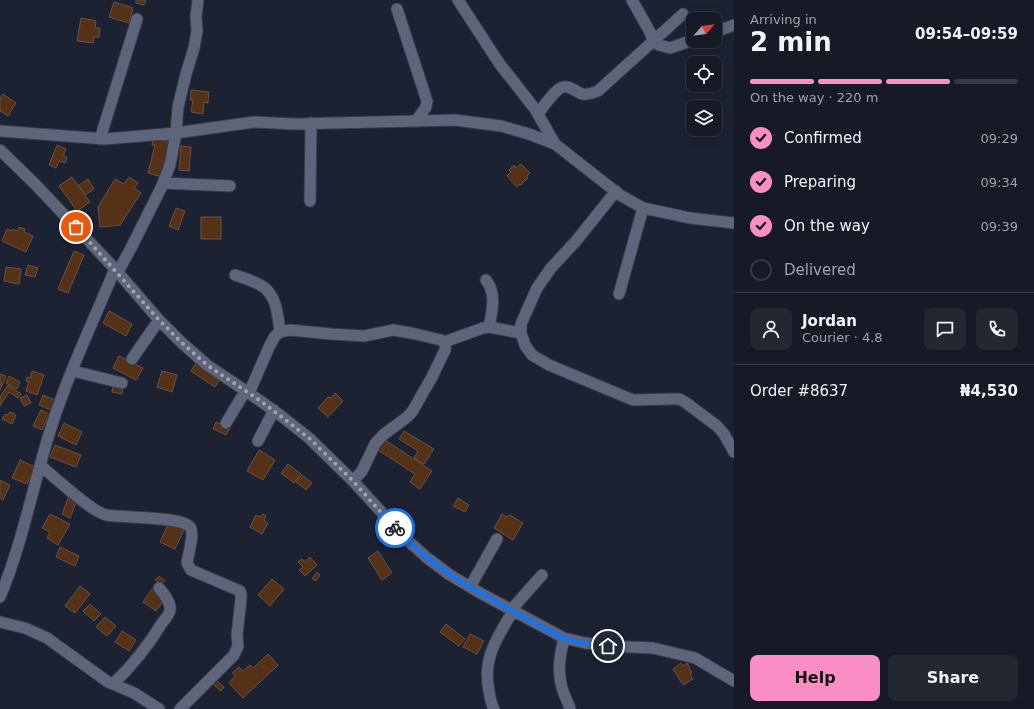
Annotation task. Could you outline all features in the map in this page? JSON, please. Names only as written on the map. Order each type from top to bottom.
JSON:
[{"type":"street","points":[[0,597],[12,568],[51,426],[116,271],[132,246],[163,183],[170,165],[176,134],[178,107],[194,48],[197,31],[196,16],[198,0]]},
{"type":"street","points":[[458,0],[499,63],[538,114],[555,144]]},
{"type":"street","points":[[632,0],[650,32],[653,41],[659,45],[670,48],[686,42]]},
{"type":"street","points":[[397,9],[427,101],[426,107],[416,121]]},
{"type":"street","points":[[538,114],[558,90],[565,87],[583,94],[598,91],[683,14]]},
{"type":"street","points":[[100,139],[137,19]]},
{"type":"street","points":[[722,29],[734,25]]},
{"type":"street","points":[[0,131],[100,139],[176,134],[254,122],[311,123],[455,120],[501,126],[529,134],[555,144],[616,191],[643,208],[690,218],[734,223]]},
{"type":"street","points":[[310,201],[311,123]]},
{"type":"street","points":[[0,150],[36,185],[116,271],[159,320],[207,365],[274,410],[309,438],[353,481],[405,538],[426,557],[450,575],[564,638],[608,646],[653,648],[695,658],[734,681]]},
{"type":"street","points":[[163,183],[230,186]]},
{"type":"street","points":[[616,191],[537,288],[521,324],[521,333],[525,345],[532,355],[549,365],[634,400],[679,399],[685,402],[717,426],[724,434],[734,452]]},
{"type":"street","points":[[619,294],[643,208]]},
{"type":"street","points":[[235,275],[262,286],[270,294],[277,311],[280,332]]},
{"type":"street","points":[[486,280],[491,286],[493,304],[489,328]]},
{"type":"street","points":[[132,359],[159,320]]},
{"type":"street","points":[[226,422],[247,391],[275,336],[280,332],[290,330],[364,336],[393,330],[412,332],[444,342],[483,328],[521,333]]},
{"type":"street","points":[[353,481],[362,471],[375,444],[383,435],[412,412],[432,377],[445,350],[446,345],[444,342]]},
{"type":"street","points":[[73,371],[122,383]]},
{"type":"street","points":[[258,441],[274,410]]},
{"type":"street","points":[[40,465],[94,509],[104,515],[179,521],[189,526],[192,532],[187,563],[190,570],[240,591],[242,599],[237,635],[238,649],[234,655],[180,709]]},
{"type":"street","points":[[470,587],[497,539]]},
{"type":"street","points":[[494,709],[486,680],[491,650],[512,610],[542,575]]},
{"type":"street","points":[[113,684],[132,665],[170,612],[170,605],[159,588]]},
{"type":"street","points":[[0,622],[25,628],[47,638],[113,684],[134,693],[159,709]]},
{"type":"street","points":[[564,638],[559,674],[570,709]]},
{"type":"building","points":[[136,0],[146,0],[144,5],[136,3]]},
{"type":"building","points":[[114,2],[133,8],[129,23],[109,17]]},
{"type":"building","points":[[81,18],[96,21],[95,28],[100,28],[99,37],[94,37],[93,43],[77,41]]},
{"type":"building","points":[[191,90],[209,92],[208,103],[204,102],[203,114],[191,112],[193,100],[190,100]]},
{"type":"building","points":[[3,94],[16,103],[8,116],[0,111],[0,98]]},
{"type":"building","points":[[154,138],[171,142],[162,177],[148,173],[155,145],[152,145]]},
{"type":"building","points":[[57,145],[66,149],[63,156],[67,157],[65,163],[59,161],[56,168],[49,165]]},
{"type":"building","points":[[181,146],[191,147],[189,171],[179,170]]},
{"type":"building","points":[[521,164],[530,173],[527,176],[528,178],[517,187],[507,176],[511,172],[509,170],[514,165],[516,168]]},
{"type":"building","points":[[72,177],[90,202],[77,211],[59,186]]},
{"type":"building","points":[[129,177],[138,183],[134,188],[141,193],[120,225],[100,227],[98,207],[115,179],[124,184]]},
{"type":"building","points":[[88,179],[94,189],[85,195],[79,185]]},
{"type":"building","points":[[176,208],[185,211],[178,230],[169,226]]},
{"type":"building","points":[[201,217],[221,217],[221,239],[201,239]]},
{"type":"building","points":[[19,227],[25,229],[24,232],[33,236],[26,252],[2,241],[7,229],[17,231]]},
{"type":"building","points":[[74,251],[84,255],[68,293],[58,289]]},
{"type":"building","points":[[28,265],[38,268],[35,277],[25,275]]},
{"type":"building","points":[[6,267],[21,269],[19,284],[4,281]]},
{"type":"building","points":[[109,311],[132,324],[126,336],[103,323]]},
{"type":"building","points":[[119,356],[143,368],[136,380],[113,368]]},
{"type":"building","points":[[200,361],[222,376],[215,387],[191,371],[196,363],[198,365]]},
{"type":"building","points":[[32,371],[44,375],[37,395],[26,391],[29,382],[26,381],[27,377],[30,378]]},
{"type":"building","points":[[162,371],[177,375],[172,392],[157,387]]},
{"type":"building","points":[[0,374],[6,376],[0,390]]},
{"type":"building","points":[[9,376],[20,382],[17,389],[6,383]]},
{"type":"building","points":[[8,385],[21,394],[18,398],[9,392],[0,406],[0,397]]},
{"type":"building","points":[[113,385],[123,387],[122,394],[112,392]]},
{"type":"building","points":[[335,393],[343,401],[328,417],[318,408],[328,397],[331,398]]},
{"type":"building","points":[[27,395],[31,403],[24,406],[20,398]]},
{"type":"building","points":[[43,395],[58,401],[53,411],[39,405]]},
{"type":"building","points":[[41,410],[49,414],[42,430],[33,426]]},
{"type":"building","points":[[10,412],[16,415],[12,424],[2,419],[5,414],[7,415]]},
{"type":"building","points":[[216,422],[230,428],[226,435],[213,429]]},
{"type":"building","points":[[64,423],[82,432],[76,445],[58,436]]},
{"type":"building","points":[[404,431],[434,449],[424,464],[414,458],[418,451],[399,439]]},
{"type":"building","points":[[385,440],[432,471],[420,489],[410,482],[415,474],[378,450]]},
{"type":"building","points":[[55,445],[81,455],[76,467],[50,457]]},
{"type":"building","points":[[259,450],[275,460],[263,480],[247,471]]},
{"type":"building","points":[[20,460],[35,467],[27,484],[12,478]]},
{"type":"building","points":[[288,464],[301,474],[294,483],[281,473]]},
{"type":"building","points":[[302,475],[312,483],[306,490],[296,482]]},
{"type":"building","points":[[0,480],[10,485],[3,500],[0,498]]},
{"type":"building","points":[[69,496],[77,500],[70,518],[62,514]]},
{"type":"building","points":[[458,498],[469,505],[465,512],[453,506]]},
{"type":"building","points":[[50,514],[70,524],[58,545],[47,538],[50,532],[42,528]]},
{"type":"building","points":[[263,514],[266,516],[264,520],[268,523],[262,534],[250,527],[256,515],[261,517]]},
{"type":"building","points":[[502,514],[507,517],[510,515],[523,523],[513,540],[494,528]]},
{"type":"building","points":[[169,522],[184,530],[175,549],[160,542]]},
{"type":"building","points":[[60,547],[79,556],[75,566],[56,557]]},
{"type":"building","points":[[378,551],[392,573],[382,580],[368,558]]},
{"type":"building","points":[[310,557],[317,565],[305,576],[299,570],[303,567],[298,562],[302,559],[305,562]]},
{"type":"building","points":[[317,572],[320,575],[316,581],[312,579]]},
{"type":"building","points":[[159,576],[165,581],[160,584],[155,580]]},
{"type":"building","points":[[272,579],[284,589],[270,606],[258,595]]},
{"type":"building","points":[[80,586],[90,594],[75,613],[65,606]]},
{"type":"building","points":[[152,589],[165,598],[156,611],[143,602]]},
{"type":"building","points":[[90,604],[101,614],[94,621],[83,611]]},
{"type":"building","points":[[105,617],[116,626],[107,636],[96,627]]},
{"type":"building","points":[[446,624],[465,639],[459,646],[440,632]]},
{"type":"building","points":[[122,631],[136,640],[129,651],[115,642]]},
{"type":"building","points":[[470,634],[484,641],[477,654],[463,647]]},
{"type":"building","points":[[268,654],[278,665],[243,698],[229,683],[235,676],[232,673],[239,667],[243,671],[250,665],[253,668]]},
{"type":"building","points":[[681,663],[683,666],[687,663],[693,679],[683,685],[673,669]]},
{"type":"building","points":[[216,680],[224,687],[221,691],[213,684]]},
{"type":"way so far","points":[[76,227],[159,320],[182,343],[207,365],[246,390],[309,438],[353,481],[395,528]]},
{"type":"route","points":[[395,528],[426,557],[450,575],[482,594],[564,638],[608,646]]}]
